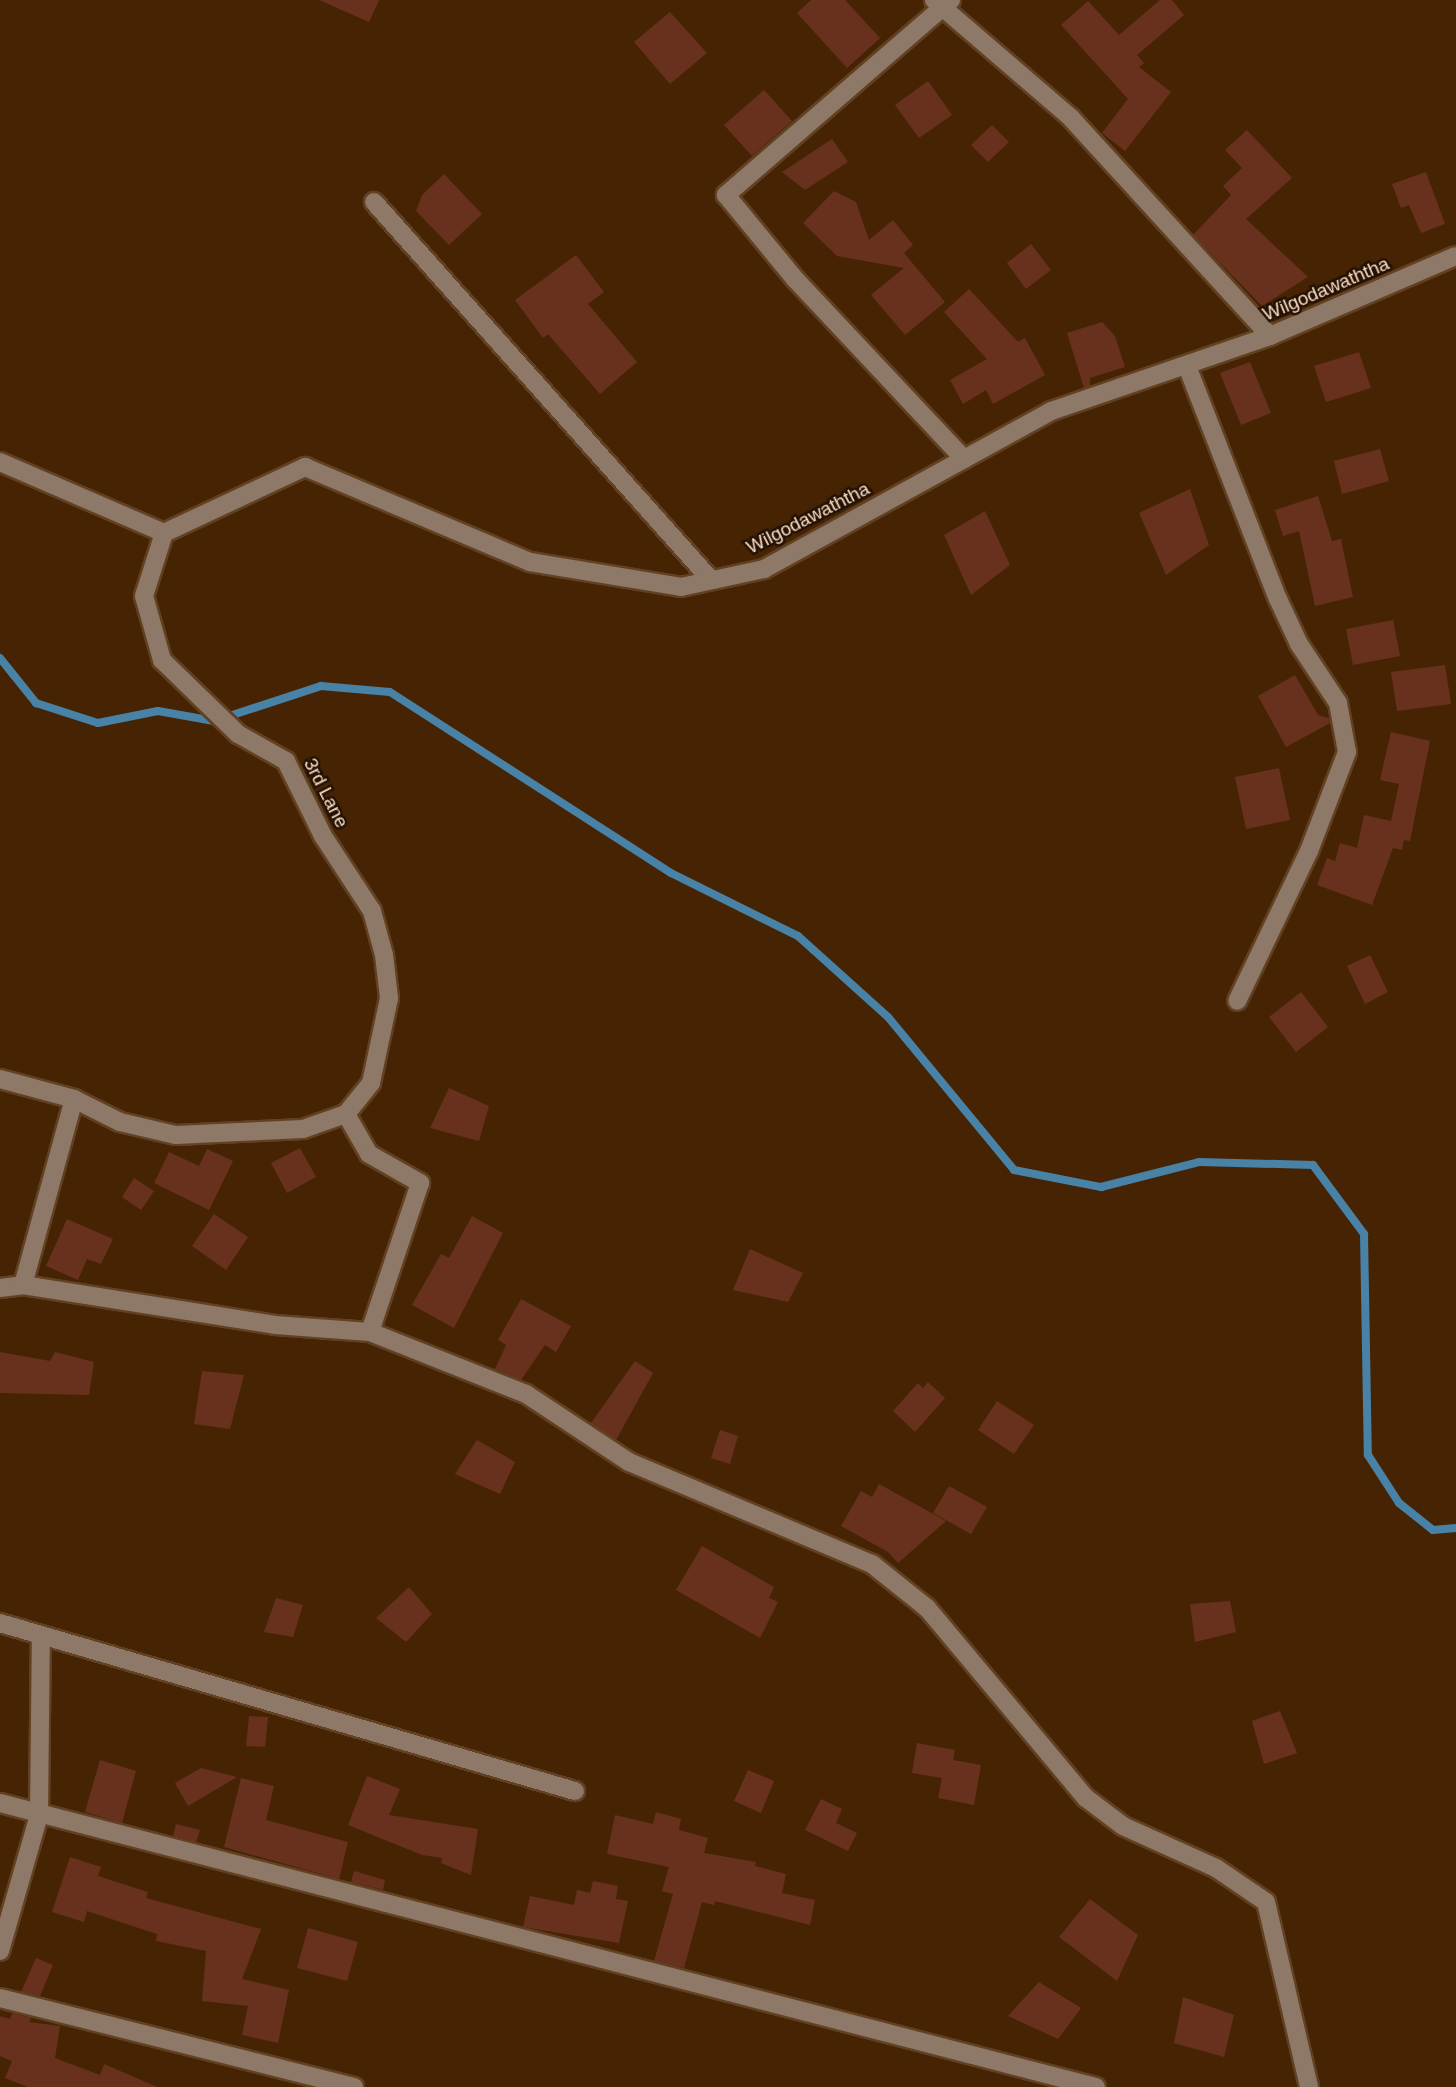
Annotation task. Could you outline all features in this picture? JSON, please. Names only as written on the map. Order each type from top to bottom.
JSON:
[{"type":"street","points":[[964,459],[795,279],[726,195],[942,3],[1034,82],[1071,118],[1270,337]]},
{"type":"street","points":[[374,202],[711,580]]},
{"type":"street","name":"Wilgodawaththa","points":[[164,533],[305,467],[530,562],[681,587],[764,569],[1051,411],[1270,337],[1456,256]]},
{"type":"street","points":[[1187,366],[1278,599],[1299,644],[1338,703],[1347,752],[1309,851],[1237,1001]]},
{"type":"street","points":[[0,462],[164,533]]},
{"type":"street","name":"3rd Lane","points":[[164,533],[144,596],[162,660],[238,734],[286,761],[323,836],[372,911],[384,955],[389,998],[370,1083],[346,1114]]},
{"type":"street","points":[[0,1079],[74,1099],[120,1122],[176,1135],[303,1129],[346,1114],[369,1154],[420,1183],[370,1332]]},
{"type":"street","points":[[23,1286],[74,1099]]},
{"type":"street","points":[[0,1287],[23,1286],[275,1325],[370,1332],[526,1394],[629,1462],[872,1564],[927,1608],[1086,1798],[1123,1826],[1216,1868],[1266,1902],[1309,2087]]},
{"type":"street","points":[[0,1623],[575,1791]]},
{"type":"street","points":[[0,1951],[39,1815],[41,1635]]},
{"type":"street","points":[[0,1803],[1096,2087]]},
{"type":"street","points":[[0,1998],[354,2087]]},
{"type":"building","points":[[319,0],[379,0],[369,22]]},
{"type":"building","points":[[811,0],[845,0],[880,38],[847,68],[797,13]]},
{"type":"building","points":[[1160,0],[1172,0],[1184,15],[1137,55],[1144,63],[1139,67],[1171,92],[1125,151],[1102,133],[1128,99],[1061,25],[1088,1],[1119,35]]},
{"type":"building","points":[[670,12],[707,53],[670,84],[634,42]]},
{"type":"building","points":[[928,81],[952,115],[919,138],[895,105]]},
{"type":"building","points":[[764,90],[792,121],[752,156],[724,125]]},
{"type":"building","points":[[992,125],[1009,142],[988,162],[971,145]]},
{"type":"building","points":[[1247,130],[1292,178],[1246,219],[1308,277],[1262,306],[1193,235],[1231,195],[1223,186],[1242,168],[1225,150]]},
{"type":"building","points":[[832,139],[848,162],[805,190],[782,172]]},
{"type":"building","points":[[1426,172],[1445,224],[1421,233],[1409,205],[1401,208],[1392,184]]},
{"type":"building","points":[[444,174],[482,214],[449,245],[416,211],[422,195]]},
{"type":"building","points":[[834,191],[856,202],[869,240],[893,220],[913,245],[904,253],[945,302],[905,335],[871,295],[904,268],[837,256],[803,223]]},
{"type":"building","points":[[1031,244],[1051,270],[1026,289],[1007,263]]},
{"type":"building","points":[[576,255],[604,292],[588,304],[637,362],[600,394],[548,334],[543,338],[515,300]]},
{"type":"building","points":[[969,289],[1018,342],[1025,338],[1045,375],[993,404],[986,390],[963,404],[950,380],[987,359],[944,312]]},
{"type":"building","points":[[1102,322],[1115,336],[1125,367],[1090,378],[1090,386],[1084,388],[1067,333]]},
{"type":"building","points":[[1359,352],[1371,388],[1326,402],[1314,366]]},
{"type":"building","points":[[1250,362],[1271,413],[1241,425],[1220,373]]},
{"type":"building","points":[[1380,449],[1389,481],[1342,494],[1334,461]]},
{"type":"building","points":[[1190,489],[1209,545],[1166,575],[1139,513]]},
{"type":"building","points":[[1318,496],[1332,541],[1341,539],[1353,597],[1315,606],[1299,531],[1283,536],[1275,510]]},
{"type":"building","points":[[985,511],[1010,565],[971,595],[944,535]]},
{"type":"building","points":[[1393,620],[1400,656],[1353,665],[1346,629]]},
{"type":"building","points":[[1445,665],[1451,704],[1397,711],[1391,672]]},
{"type":"building","points":[[1295,675],[1318,715],[1329,718],[1330,723],[1286,747],[1258,696]]},
{"type":"building","points":[[1391,732],[1430,741],[1410,841],[1404,840],[1402,850],[1393,848],[1372,905],[1317,885],[1327,858],[1335,861],[1340,843],[1357,848],[1364,815],[1391,821],[1399,784],[1380,780]]},
{"type":"building","points":[[1279,768],[1290,820],[1246,829],[1235,777]]},
{"type":"building","points":[[1370,955],[1388,992],[1365,1004],[1347,966]]},
{"type":"building","points":[[1301,992],[1328,1027],[1296,1052],[1269,1017]]},
{"type":"building","points":[[449,1088],[489,1106],[479,1141],[430,1128]]},
{"type":"building","points":[[300,1148],[316,1177],[287,1193],[271,1163]]},
{"type":"building","points":[[207,1149],[233,1161],[209,1210],[154,1183],[169,1152],[199,1166]]},
{"type":"building","points":[[134,1178],[154,1191],[141,1210],[122,1197]]},
{"type":"building","points":[[214,1214],[248,1237],[226,1270],[192,1246]]},
{"type":"building","points":[[472,1216],[503,1233],[454,1328],[412,1305],[441,1254],[449,1258]]},
{"type":"building","points":[[67,1219],[113,1239],[101,1264],[87,1259],[78,1280],[46,1266]]},
{"type":"building","points":[[750,1249],[803,1273],[788,1302],[733,1290]]},
{"type":"building","points":[[521,1299],[571,1326],[556,1352],[545,1345],[521,1380],[495,1369],[506,1345],[498,1340]]},
{"type":"building","points":[[0,1352],[50,1361],[55,1352],[94,1362],[89,1395],[0,1393]]},
{"type":"building","points":[[635,1361],[653,1373],[616,1440],[591,1423]]},
{"type":"building","points":[[202,1371],[244,1375],[230,1429],[194,1424]]},
{"type":"building","points":[[928,1382],[945,1398],[915,1432],[893,1411],[918,1383],[923,1388]]},
{"type":"building","points":[[997,1401],[1034,1425],[1014,1454],[978,1430]]},
{"type":"building","points":[[720,1430],[738,1436],[730,1464],[711,1458]]},
{"type":"building","points":[[477,1440],[515,1462],[500,1494],[455,1474]]},
{"type":"building","points":[[879,1484],[946,1521],[898,1563],[888,1552],[841,1526],[861,1491],[872,1497]]},
{"type":"building","points":[[949,1486],[987,1507],[971,1534],[933,1513]]},
{"type":"building","points":[[702,1546],[774,1587],[769,1598],[778,1602],[760,1638],[676,1590]]},
{"type":"building","points":[[409,1587],[432,1614],[406,1642],[376,1618]]},
{"type":"building","points":[[276,1598],[303,1605],[293,1637],[264,1632]]},
{"type":"building","points":[[1230,1601],[1236,1632],[1195,1642],[1190,1604]]},
{"type":"building","points":[[1280,1711],[1297,1753],[1264,1764],[1252,1721]]},
{"type":"building","points":[[249,1716],[268,1717],[265,1747],[246,1746]]},
{"type":"building","points":[[917,1743],[955,1750],[953,1760],[981,1765],[974,1805],[938,1798],[942,1778],[912,1773]]},
{"type":"building","points":[[100,1760],[136,1771],[122,1823],[85,1812]]},
{"type":"building","points":[[201,1768],[237,1777],[188,1806],[175,1783]]},
{"type":"building","points":[[748,1770],[774,1781],[761,1813],[734,1801]]},
{"type":"building","points":[[367,1776],[400,1789],[389,1815],[478,1829],[471,1875],[441,1863],[442,1858],[422,1855],[348,1825]]},
{"type":"building","points":[[241,1778],[274,1786],[266,1820],[348,1842],[339,1879],[224,1847]]},
{"type":"building","points":[[821,1799],[842,1809],[836,1823],[857,1833],[848,1851],[805,1830]]},
{"type":"building","points":[[656,1812],[681,1819],[679,1830],[708,1838],[704,1853],[756,1862],[755,1866],[786,1874],[782,1893],[815,1900],[810,1925],[715,1901],[714,1905],[702,1902],[684,1968],[654,1961],[673,1894],[662,1891],[669,1867],[607,1854],[615,1815],[653,1824]]},
{"type":"building","points":[[176,1824],[200,1830],[196,1842],[173,1836]]},
{"type":"building","points":[[70,1857],[101,1867],[98,1876],[148,1892],[146,1898],[261,1929],[242,1979],[289,1990],[278,2043],[242,2035],[248,2006],[202,2001],[206,1951],[156,1941],[157,1934],[87,1911],[84,1922],[52,1912]]},
{"type":"building","points":[[354,1871],[385,1880],[383,1890],[351,1882]]},
{"type":"building","points":[[593,1881],[618,1886],[616,1899],[628,1901],[619,1943],[523,1927],[530,1896],[574,1905],[577,1890],[590,1893]]},
{"type":"building","points":[[1090,1899],[1138,1935],[1117,1981],[1059,1937]]},
{"type":"building","points":[[308,1928],[358,1942],[347,1981],[297,1968]]},
{"type":"building","points":[[36,1958],[53,1965],[40,1996],[21,1992]]},
{"type":"building","points":[[1039,1982],[1081,2008],[1058,2039],[1008,2016]]},
{"type":"building","points":[[1183,1997],[1234,2015],[1224,2057],[1174,2043]]},
{"type":"building","points":[[12,2013],[31,2018],[29,2022],[60,2026],[55,2058],[100,2075],[104,2064],[157,2087],[28,2087],[5,2078],[12,2061],[0,2056],[0,2016],[10,2019]]},
{"type":"waterway","points":[[0,658],[36,703],[98,723],[158,711],[214,721],[321,686],[390,692],[671,873],[798,936],[888,1017],[1014,1170],[1101,1187],[1199,1162],[1313,1165],[1364,1234],[1368,1455],[1399,1503],[1433,1530],[1456,1528]]}]
